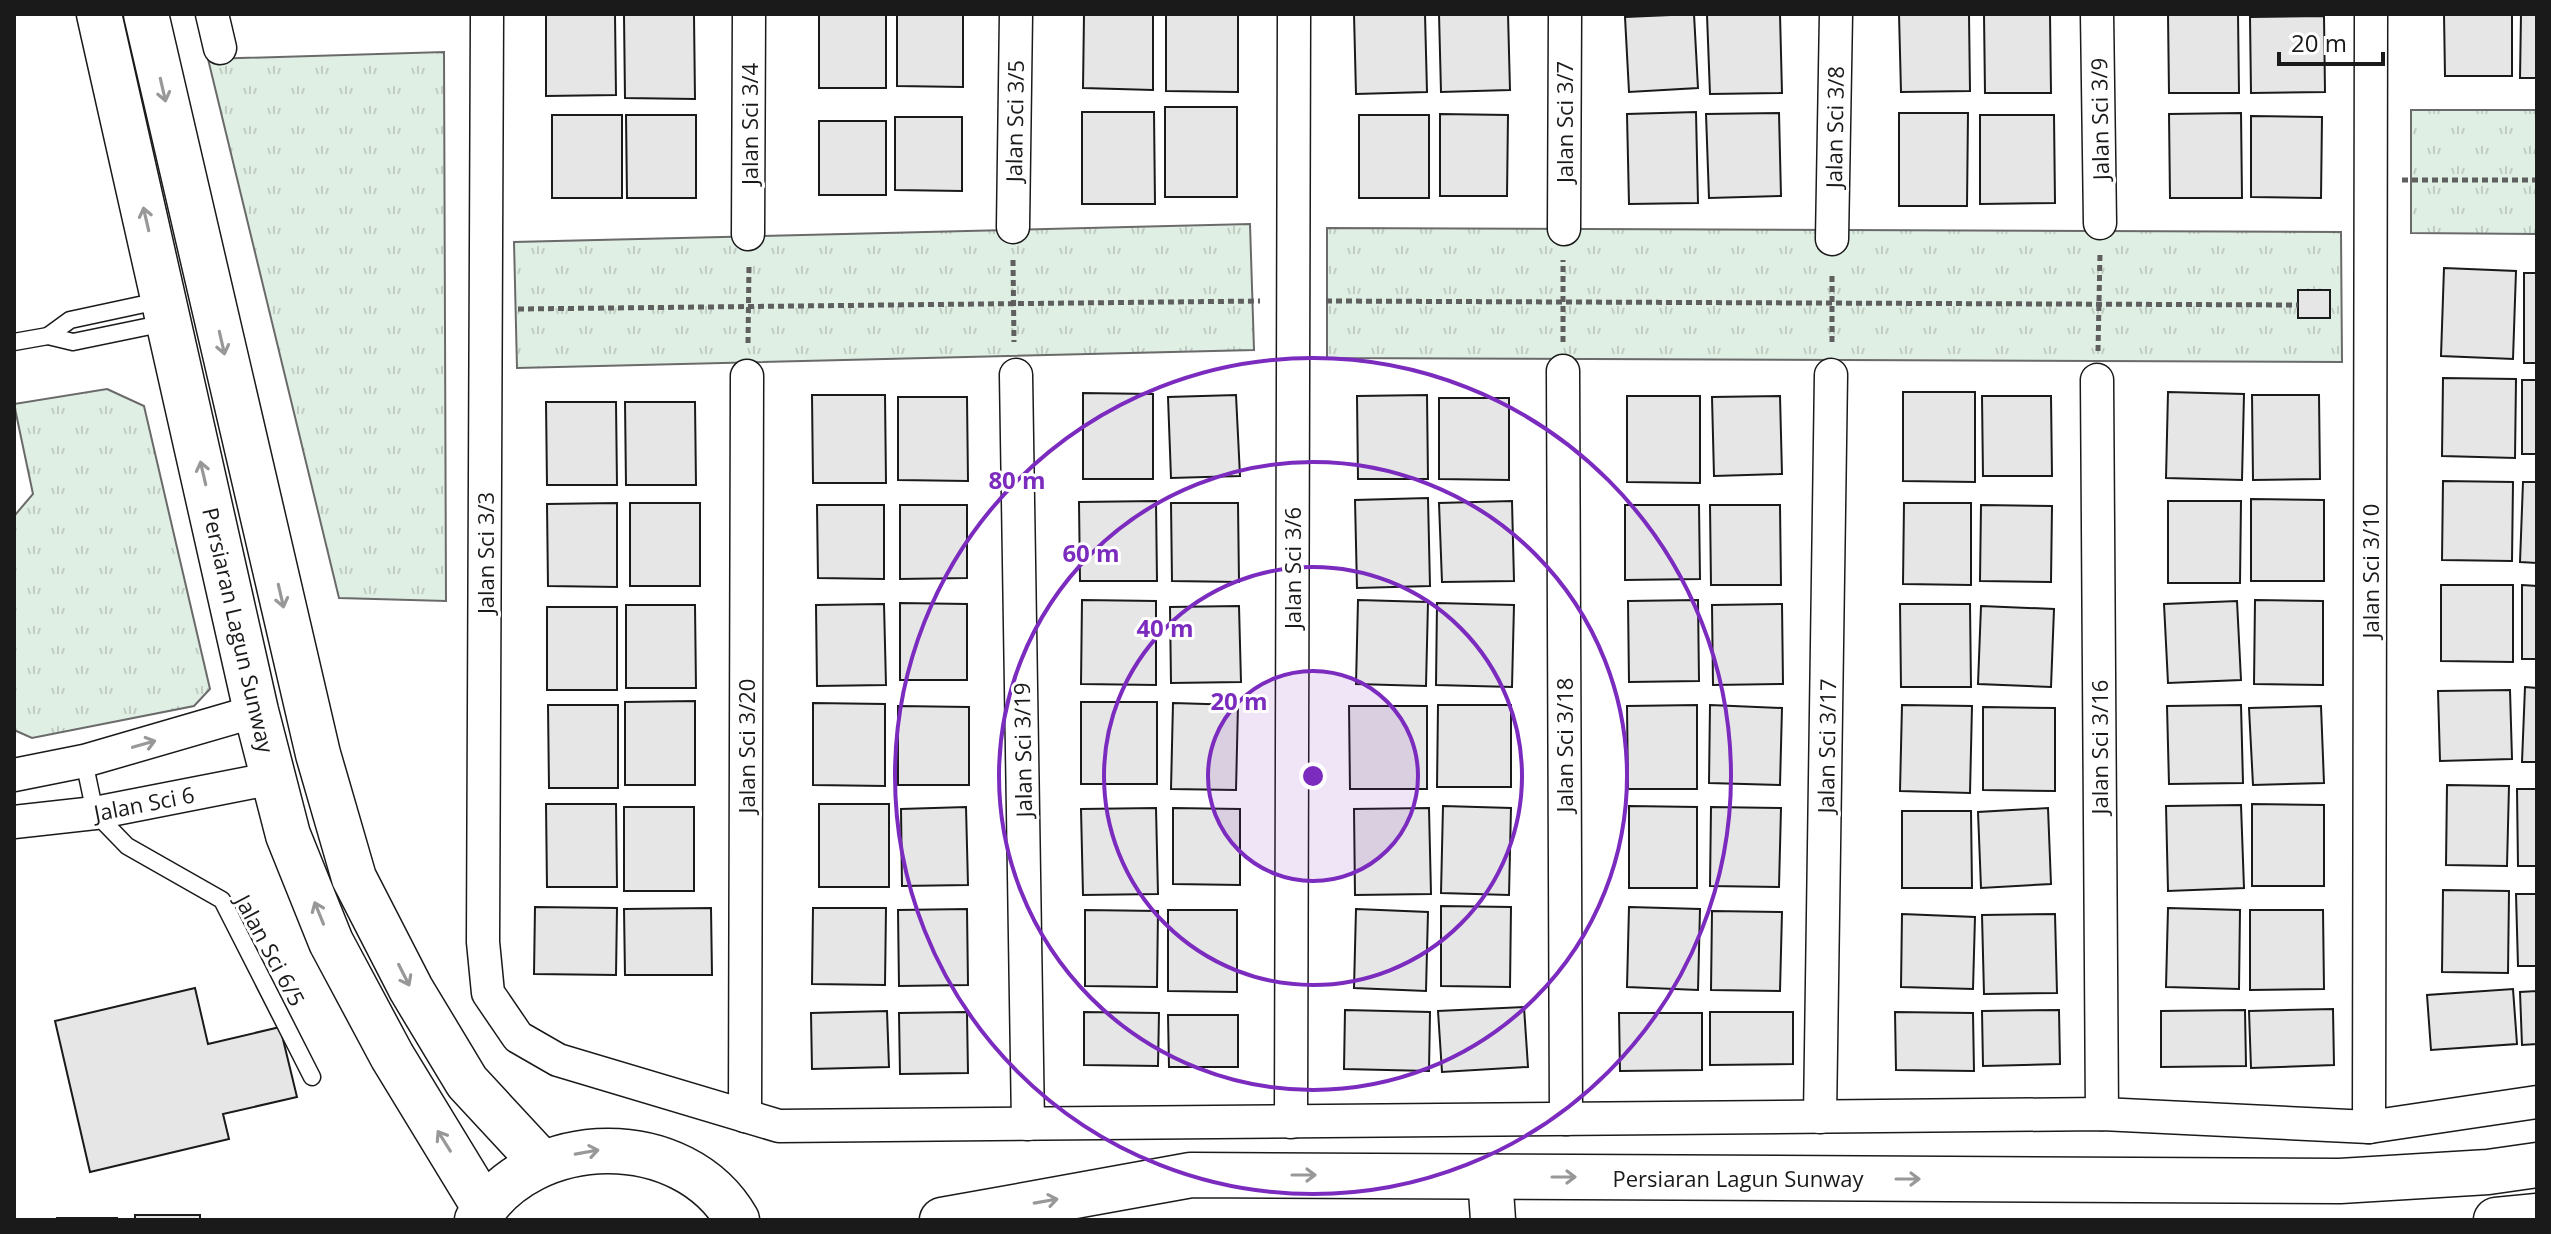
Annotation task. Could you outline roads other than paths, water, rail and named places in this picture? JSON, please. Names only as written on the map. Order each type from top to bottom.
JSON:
[{"type":"main road","name":"Persiaran Lagun Sunway","points":[[99,14],[256,711],[288,835],[331,942],[481,1214],[511,1182],[542,1163],[592,1150],[644,1153],[692,1174],[731,1208],[737,1220]]},
{"type":"main road","points":[[146,14],[318,754],[354,878],[411,989],[467,1082],[542,1163]]},
{"type":"main road","name":"Persiaran Lagun Sunway","points":[[942,1220],[1191,1175],[2340,1181],[2488,1172],[2537,1165]]},
{"type":"main road","points":[[1490,1176],[1493,1220]]},
{"type":"main road","points":[[2496,1220],[2537,1216]]},
{"type":"street","points":[[212,14],[220,48]]},
{"type":"street","name":"Jalan Sci 3/3","points":[[487,14],[484,955],[488,993],[518,1037],[558,1060],[779,1126],[2102,1114],[2369,1127],[2537,1102]]},
{"type":"street","name":"Jalan Sci 3/4","points":[[748,234],[749,14]]},
{"type":"street","name":"Jalan Sci 3/5","points":[[1013,227],[1016,14]]},
{"type":"street","name":"Jalan Sci 3/6","points":[[1291,1122],[1294,14]]},
{"type":"street","name":"Jalan Sci 3/7","points":[[1564,229],[1565,14]]},
{"type":"street","name":"Jalan Sci 3/8","points":[[1832,239],[1836,14]]},
{"type":"street","name":"Jalan Sci 3/9","points":[[2097,14],[2100,223]]},
{"type":"street","name":"Jalan Sci 3/10","points":[[2369,1127],[2371,14]]},
{"type":"street","name":"Jalan Sci 3/18","points":[[1563,371],[1566,1119]]},
{"type":"street","name":"Jalan Sci 3/19","points":[[1016,375],[1028,1124]]},
{"type":"street","name":"Jalan Sci 3/17","points":[[1820,1117],[1831,375]]},
{"type":"street","name":"Jalan Sci 3/20","points":[[745,1116],[747,376]]},
{"type":"street","name":"Jalan Sci 3/16","points":[[2097,380],[2102,1114]]},
{"type":"street","points":[[14,775],[84,761],[256,711]]},
{"type":"street","name":"Jalan Sci 6","points":[[14,822],[95,813],[274,778]]},
{"type":"lane","points":[[14,343],[48,336],[73,342],[167,311]]},
{"type":"lane","points":[[84,761],[95,813]]},
{"type":"lane","name":"Jalan Sci 6/5","points":[[95,813],[127,846],[222,900],[312,1077]]}]
